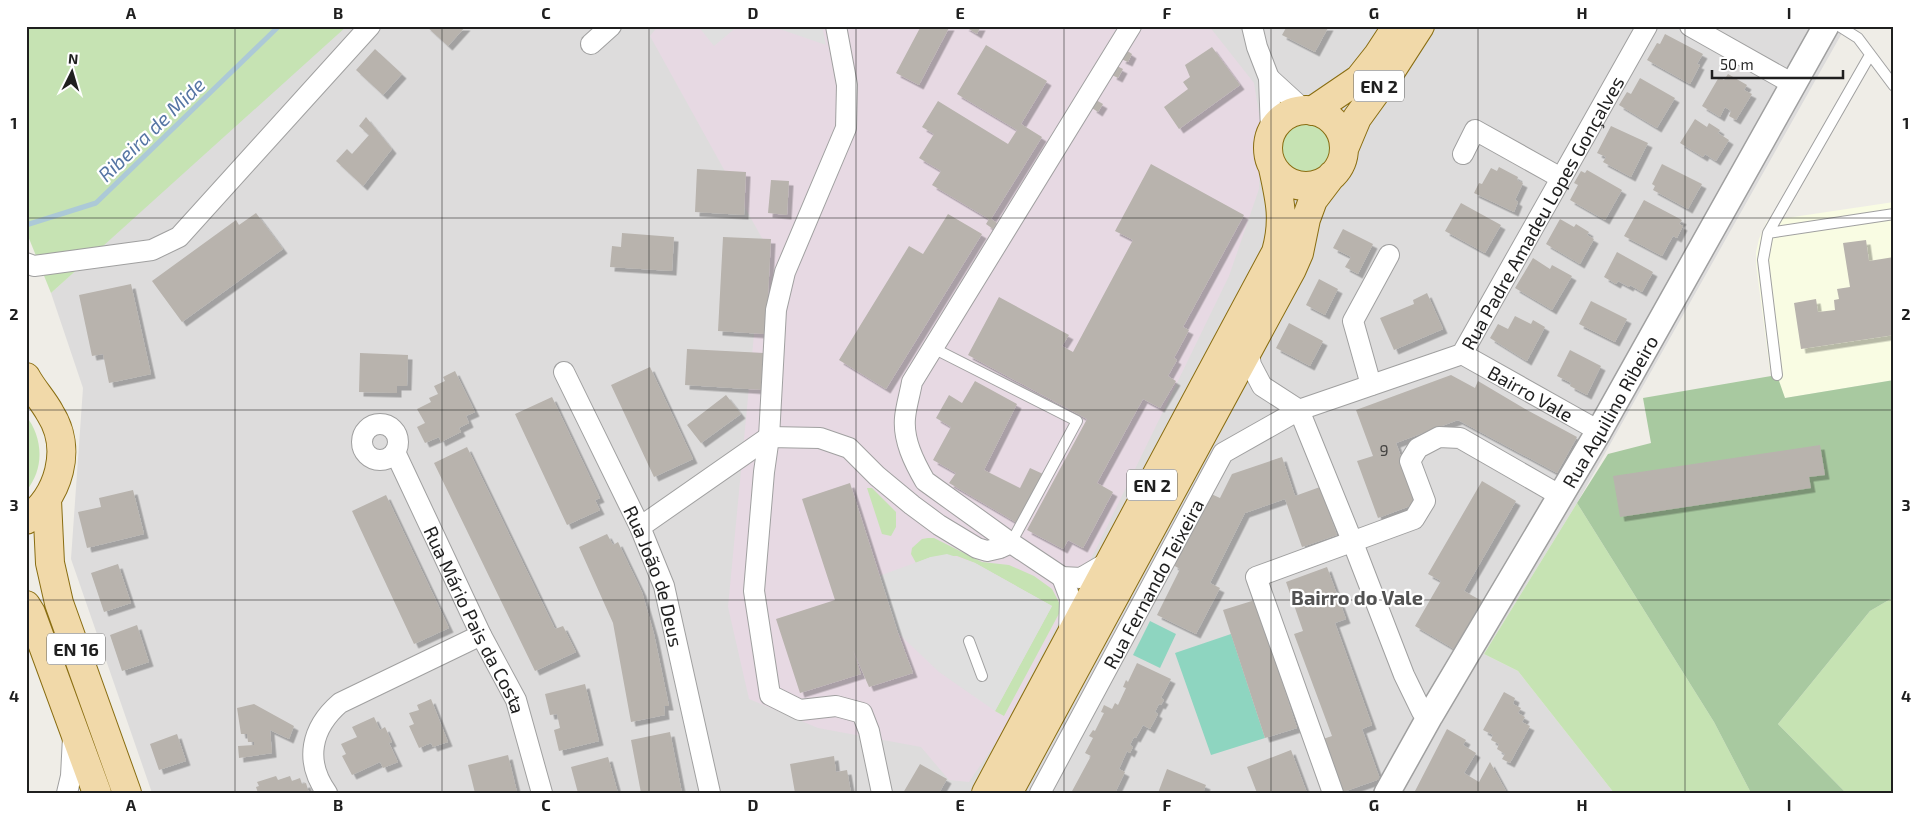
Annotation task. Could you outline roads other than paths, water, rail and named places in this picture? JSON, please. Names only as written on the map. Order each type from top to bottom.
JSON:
[{"type":"main road","name":"EN 2","points":[[986,793],[1276,252],[1281,233],[1281,214],[1280,199],[1273,168],[1268,156],[1271,131],[1279,121],[1289,114],[1308,111],[1359,79],[1397,26]]},
{"type":"main road","name":"EN 2","points":[[1008,793],[1300,253],[1306,219],[1313,200],[1338,168],[1357,118],[1391,72],[1420,26]]},
{"type":"main road","points":[[1308,111],[1322,114],[1331,120],[1338,129],[1344,149]]},
{"type":"main road","points":[[1273,168],[1290,183],[1300,186],[1312,186],[1323,182],[1332,175]]},
{"type":"main road","name":"EN 16","points":[[26,520],[47,500],[58,480],[62,457],[60,434],[51,413],[30,387]]},
{"type":"main road","name":"EN 16","points":[[47,500],[50,563],[59,603],[128,793]]},
{"type":"main road","name":"EN 16","points":[[26,605],[31,613],[74,728],[96,793]]},
{"type":"street","points":[[29,267],[152,250],[179,237],[370,26]]},
{"type":"street","points":[[591,44],[611,26]]},
{"type":"street","points":[[836,26],[847,85],[846,128],[785,272],[776,310],[769,437],[764,472],[754,591],[770,694],[800,710],[836,706],[862,713],[869,731],[882,793]]},
{"type":"street","points":[[1110,561],[1081,578],[1062,577],[1011,543],[925,481],[910,452],[905,419],[912,382],[1131,26]]},
{"type":"street","points":[[1252,26],[1257,47],[1269,78],[1271,131]]},
{"type":"street","name":"Rua Padre Amadeu Lopes Gonçalves","points":[[1299,410],[1462,354],[1647,26]]},
{"type":"street","points":[[1690,26],[1793,84]]},
{"type":"street","name":"Rua Aquilino Ribeiro","points":[[1387,793],[1430,716],[1599,431],[1826,26]]},
{"type":"street","points":[[1269,78],[1308,111]]},
{"type":"street","points":[[1463,154],[1476,130],[1561,178]]},
{"type":"street","points":[[1371,385],[1353,321],[1389,256]]},
{"type":"street","points":[[1248,350],[1251,365],[1262,386],[1299,410],[1404,675],[1422,712],[1430,716]]},
{"type":"street","name":"Bairro Vale","points":[[1462,354],[1599,431]]},
{"type":"street","name":"Rua João de Deus","points":[[564,372],[640,527],[664,586],[710,793]]},
{"type":"street","points":[[1226,389],[1262,386]]},
{"type":"street","name":"Rua Fernando Teixeira","points":[[1040,793],[1223,453],[1299,410]]},
{"type":"street","points":[[640,527],[769,437],[820,438],[849,448],[912,505],[939,525],[977,548],[987,551],[1011,543]]},
{"type":"street","points":[[1333,793],[1256,577],[1353,543],[1414,519],[1425,501],[1410,461],[1418,448],[1439,437],[1460,438],[1561,496]]},
{"type":"street","name":"Rua Mário Pais da Costa","points":[[395,452],[481,635],[516,700],[542,793]]},
{"type":"street","points":[[1062,577],[1070,598],[1069,638]]},
{"type":"street","points":[[327,793],[317,773],[313,751],[314,739],[318,729],[331,711],[340,704],[481,635]]},
{"type":"street","points":[[67,793],[71,776],[74,728]]},
{"type":"lane","points":[[1839,26],[1858,38],[1894,86]]},
{"type":"lane","points":[[1777,375],[1763,260],[1768,233],[1870,55]]},
{"type":"lane","points":[[1768,233],[1894,214]]},
{"type":"lane","points":[[933,348],[1077,421],[1011,543]]},
{"type":"lane","points":[[969,641],[982,676]]},
{"type":"waterway","name":"Ribeira de Mide","points":[[26,225],[96,203],[279,26]]},
{"type":"district","name":"Bairro do Vale","points":[[1357,597]]}]
